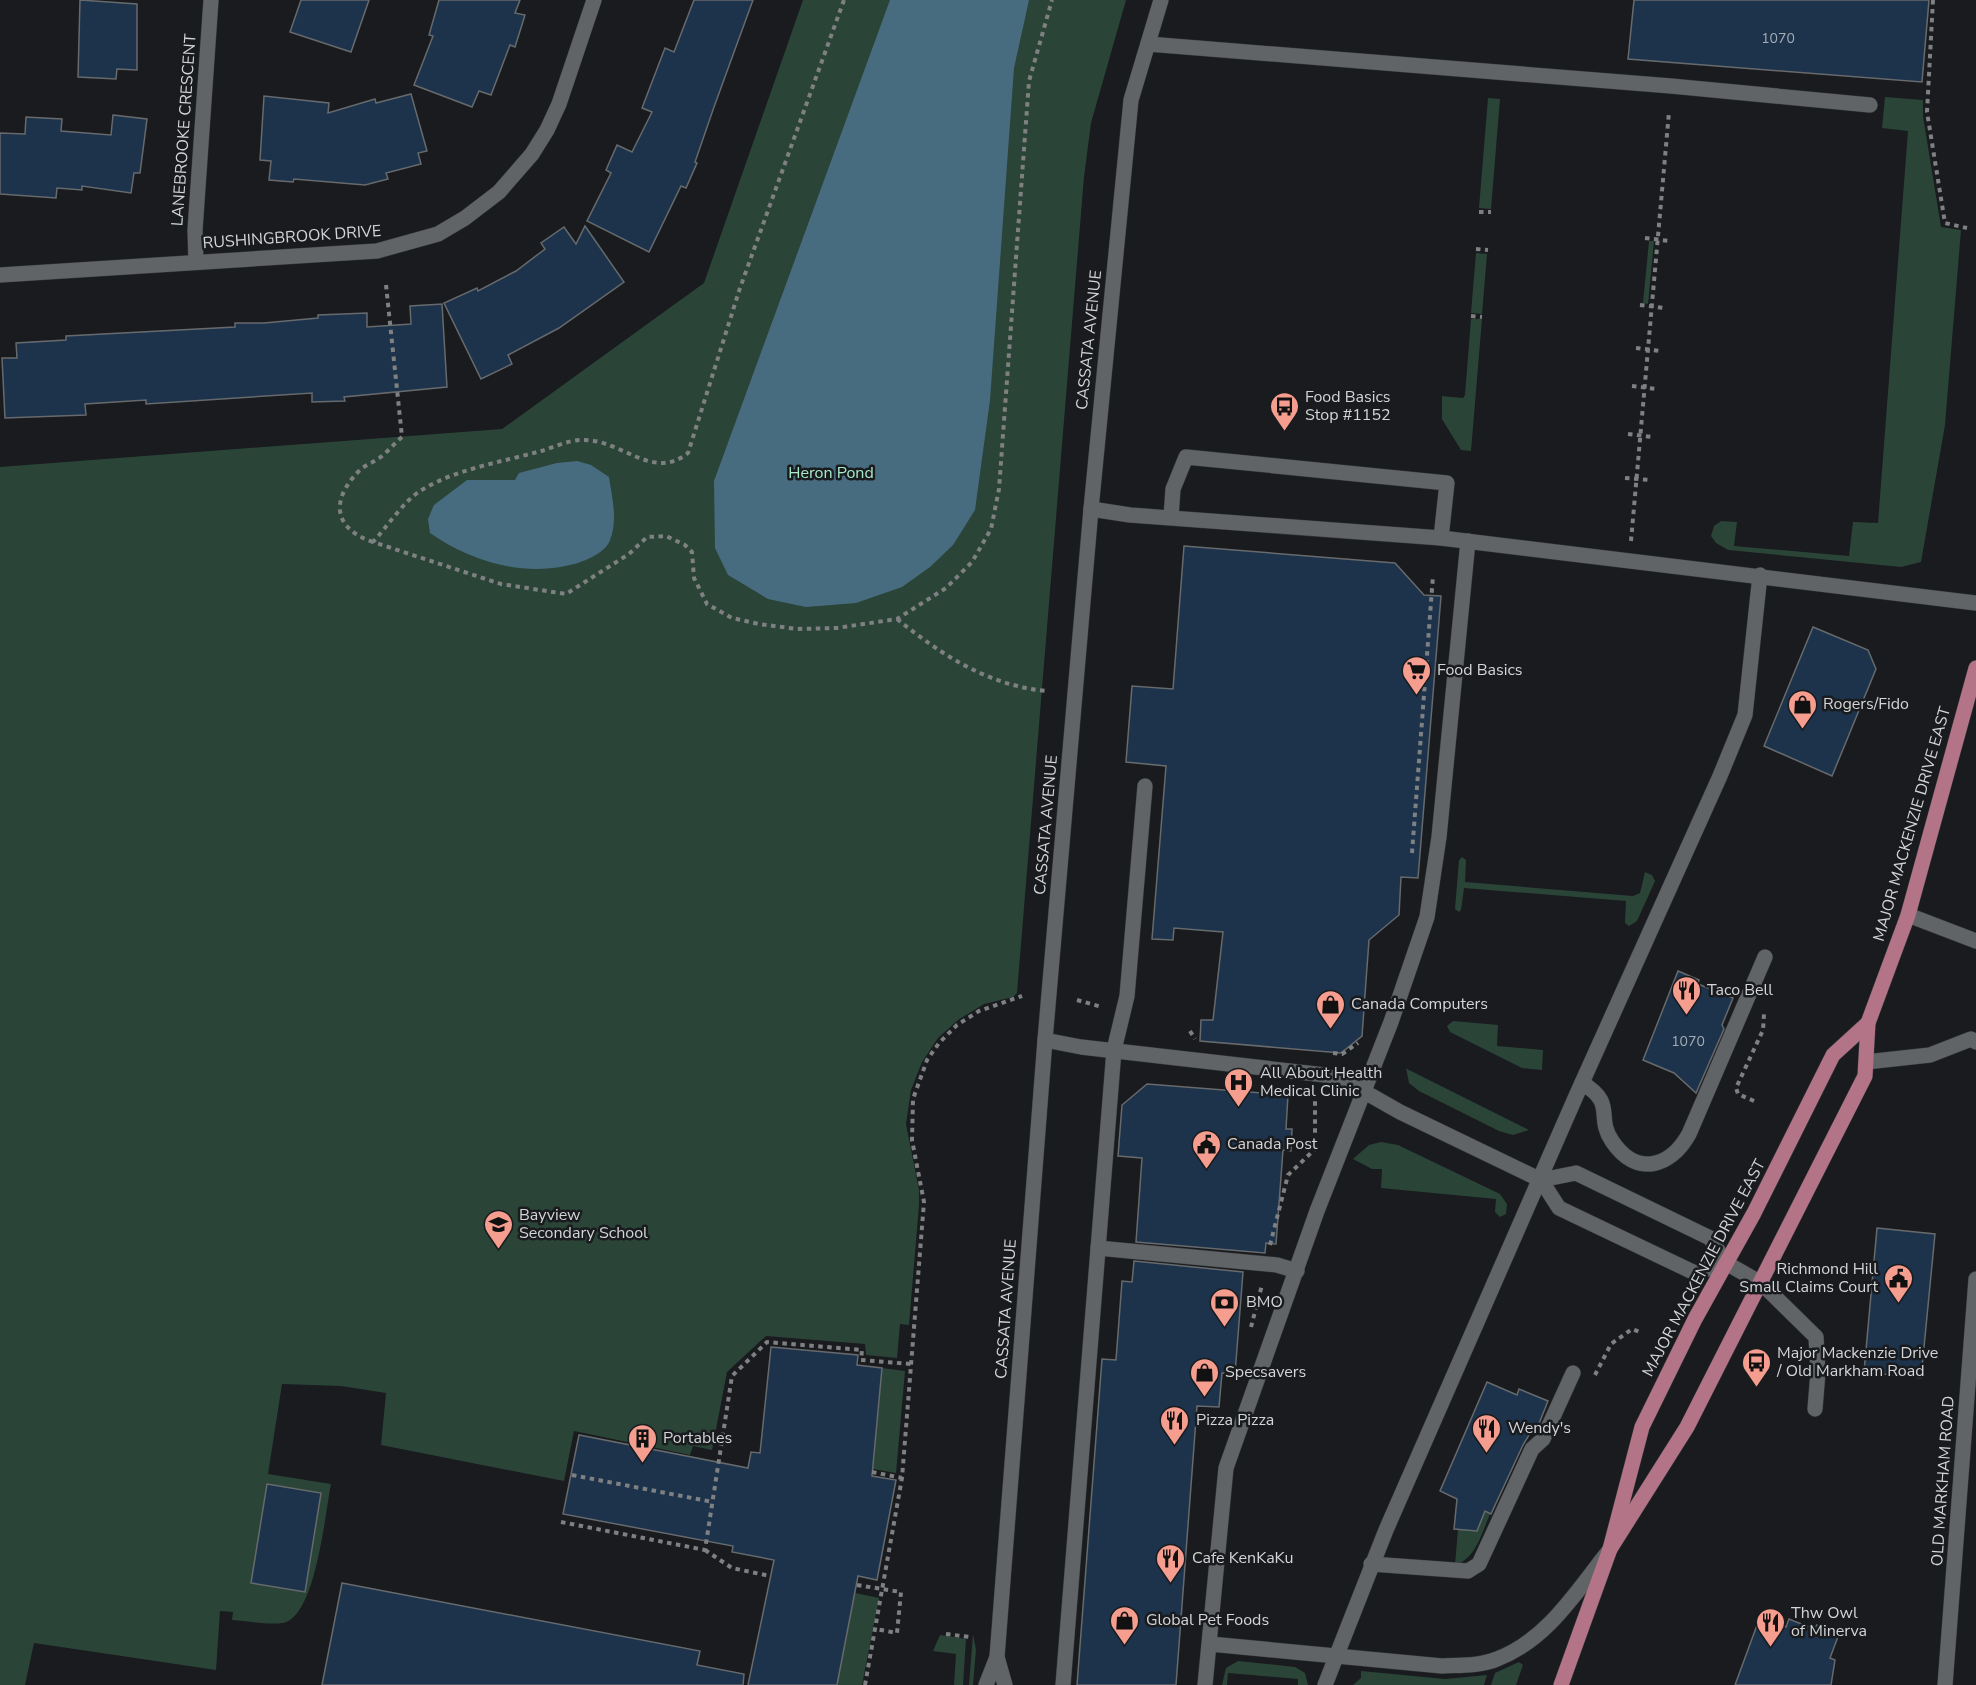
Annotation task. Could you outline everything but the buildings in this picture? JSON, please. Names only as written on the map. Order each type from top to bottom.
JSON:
[{"type":"main road","name":"MAJOR MACKENZIE DRIVE EAST","points":[[1610,1549],[1687,1427],[1865,1076],[1868,1023],[1908,915],[1976,668]]},
{"type":"main road","name":"MAJOR MACKENZIE DRIVE EAST","points":[[1561,1685],[1610,1549],[1642,1427],[1695,1319],[1833,1054],[1868,1023]]},
{"type":"street","name":"LANEBROOKE CRESCENT","points":[[196,262],[195,230],[212,0]]},
{"type":"street","name":"RUSHINGBROOK DRIVE","points":[[0,276],[377,251],[438,234],[465,218],[516,174],[547,130],[594,0]]},
{"type":"street","name":"CASSATA AVENUE","points":[[986,1685],[997,1658],[1045,1040],[1090,510],[1131,100],[1161,0]]},
{"type":"street","points":[[1148,44],[1671,86],[1870,105]]},
{"type":"street","points":[[1171,517],[1173,489],[1186,457],[1447,483],[1441,538]]},
{"type":"street","points":[[1090,510],[1441,538],[1976,603]]},
{"type":"street","points":[[1205,1685],[1226,1468],[1363,1091],[1391,1022],[1427,917],[1439,837],[1468,542]]},
{"type":"street","points":[[1325,1685],[1338,1657],[1371,1564],[1745,715],[1760,575]]},
{"type":"street","points":[[1063,1685],[1114,1050],[1127,996],[1145,786]]},
{"type":"street","points":[[1908,915],[1976,941]]},
{"type":"street","points":[[1582,1083],[1596,1091],[1600,1097],[1612,1141],[1627,1157],[1650,1163],[1670,1158],[1679,1150],[1689,1134],[1766,957]]},
{"type":"street","points":[[1866,1062],[1930,1055],[1971,1039],[1976,1042]]},
{"type":"street","points":[[1045,1040],[1318,1073],[1363,1091],[1400,1112],[1541,1180],[1559,1208],[1695,1273],[1726,1263]]},
{"type":"street","points":[[1541,1180],[1576,1173],[1710,1238],[1726,1263],[1761,1283],[1816,1337],[1818,1372],[1815,1409]]},
{"type":"street","points":[[1098,1248],[1277,1264],[1297,1270]]},
{"type":"street","name":"OLD MARKHAM ROAD","points":[[1945,1685],[1976,1279]]},
{"type":"street","points":[[1371,1564],[1468,1570],[1479,1564],[1532,1449],[1543,1439],[1574,1373]]},
{"type":"street","points":[[1210,1644],[1443,1666],[1472,1665],[1497,1659],[1526,1643],[1555,1619],[1610,1549]]},
{"type":"street","name":"CASSATA AVENUE","points":[[997,1658],[1005,1685]]},
{"type":"path","points":[[373,542],[418,492],[461,473],[581,440],[629,452],[642,461],[660,464],[677,462],[688,453],[740,288],[844,0]]},
{"type":"path","points":[[386,285],[402,436],[381,457],[359,471],[342,496],[340,518],[345,528],[373,542],[501,584],[566,594],[629,554],[647,537],[666,536],[685,545],[692,552],[694,578],[707,604],[732,618],[797,628],[837,628],[897,619],[946,588],[972,562],[991,529],[999,489],[1029,81],[1052,0]]},
{"type":"path","points":[[1933,0],[1927,112],[1945,223],[1967,228]]},
{"type":"path","points":[[1631,541],[1669,112]]},
{"type":"path","points":[[1479,212],[1491,212]]},
{"type":"path","points":[[1645,238],[1670,241]]},
{"type":"path","points":[[1476,249],[1488,250]]},
{"type":"path","points":[[1640,305],[1665,308]]},
{"type":"path","points":[[1471,316],[1482,317]]},
{"type":"path","points":[[1636,348],[1661,351]]},
{"type":"path","points":[[1632,386],[1657,389]]},
{"type":"path","points":[[1628,434],[1653,436]]},
{"type":"path","points":[[1625,478],[1650,480]]},
{"type":"path","points":[[1412,862],[1433,576]]},
{"type":"path","points":[[897,619],[946,656],[985,677],[1023,689],[1046,691]]},
{"type":"path","points":[[865,1685],[884,1589],[902,1478],[924,1202],[912,1140],[911,1120],[918,1079],[939,1043],[957,1025],[979,1011],[1022,996]]},
{"type":"path","points":[[1077,1000],[1103,1008]]},
{"type":"path","points":[[1754,1101],[1738,1094],[1736,1088],[1765,1023],[1765,1016],[1759,1007]]},
{"type":"path","points":[[1331,1053],[1342,1054],[1363,1039]]},
{"type":"path","points":[[1269,1249],[1288,1174],[1316,1149],[1315,1098]]},
{"type":"path","points":[[1591,1385],[1611,1344],[1632,1329],[1640,1332]]},
{"type":"path","points":[[705,1550],[732,1377],[767,1342],[862,1350],[860,1360],[911,1364]]},
{"type":"path","points":[[872,1472],[902,1478]]},
{"type":"path","points":[[572,1475],[713,1502]]},
{"type":"path","points":[[561,1522],[705,1550],[732,1568],[770,1576]]},
{"type":"path","points":[[857,1585],[901,1592],[897,1633],[876,1629]]},
{"type":"path","points":[[946,1634],[970,1637]]},
{"type":"green space","points":[[803,0],[1126,0],[1091,123],[1084,177],[1017,993],[1013,997],[984,1004],[958,1020],[938,1038],[922,1062],[911,1090],[906,1124],[919,1190],[919,1205],[909,1325],[900,1324],[897,1358],[866,1355],[865,1344],[766,1336],[727,1372],[712,1450],[693,1446],[690,1455],[574,1431],[564,1481],[381,1445],[386,1393],[341,1386],[282,1384],[268,1474],[331,1484],[322,1539],[311,1584],[304,1603],[294,1616],[283,1623],[264,1623],[232,1620],[233,1612],[220,1611],[216,1670],[34,1643],[25,1685],[0,1685],[0,467],[502,429],[704,283]]},
{"type":"green space","points":[[1885,97],[1923,100],[1923,116],[1941,227],[1961,230],[1945,425],[1921,562],[1901,567],[1728,550],[1716,543],[1711,536],[1714,526],[1721,521],[1737,522],[1734,546],[1849,556],[1853,522],[1878,523],[1908,131],[1882,128]]},
{"type":"green space","points":[[1488,98],[1500,99],[1491,209],[1479,208]]},
{"type":"green space","points":[[1649,241],[1654,241],[1648,304],[1643,303]]},
{"type":"green space","points":[[1476,253],[1487,254],[1482,314],[1471,313]]},
{"type":"green space","points":[[1471,319],[1482,319],[1471,451],[1461,450],[1442,419],[1442,396],[1463,398],[1465,395]]},
{"type":"green space","points":[[1462,857],[1466,860],[1465,882],[1633,896],[1640,893],[1645,872],[1652,875],[1655,881],[1637,921],[1629,926],[1625,923],[1626,901],[1464,888],[1459,912],[1455,909],[1459,860]]},
{"type":"green space","points":[[1453,1021],[1498,1025],[1497,1046],[1543,1050],[1542,1070],[1522,1068],[1450,1032],[1447,1026]]},
{"type":"green space","points":[[1406,1068],[1529,1130],[1513,1135],[1499,1131],[1419,1091],[1409,1083]]},
{"type":"green space","points":[[1381,1142],[1398,1145],[1500,1194],[1507,1204],[1506,1214],[1500,1217],[1495,1212],[1496,1199],[1381,1188],[1382,1169],[1372,1169],[1353,1159],[1369,1145]]},
{"type":"green space","points":[[882,1368],[905,1371],[896,1473],[873,1469]]},
{"type":"green space","points":[[1485,1511],[1490,1514],[1477,1544],[1468,1557],[1455,1565],[1458,1529]]},
{"type":"green space","points":[[855,1593],[879,1598],[862,1685],[837,1685]]},
{"type":"green space","points":[[973,1634],[976,1650],[973,1685],[969,1685]]},
{"type":"green space","points":[[940,1635],[966,1639],[963,1685],[954,1685],[956,1654],[933,1651]]},
{"type":"green space","points":[[1238,1661],[1295,1667],[1305,1673],[1308,1685],[1298,1685],[1298,1679],[1228,1673],[1227,1685],[1222,1685],[1226,1668]]},
{"type":"green space","points":[[1519,1662],[1523,1665],[1516,1685],[1491,1685],[1495,1673]]},
{"type":"green space","points":[[1361,1671],[1445,1679],[1487,1675],[1484,1685],[1353,1685],[1361,1678]]},
{"type":"water","name":"Heron Pond","points":[[890,0],[1029,0],[1014,68],[990,400],[975,510],[953,545],[930,567],[902,587],[856,603],[806,607],[768,599],[728,575],[715,548],[714,481]]},
{"type":"water","points":[[577,461],[591,465],[609,477],[612,492],[614,525],[610,540],[605,548],[592,557],[559,567],[520,568],[482,560],[447,544],[430,533],[428,519],[434,505],[467,480],[515,480],[519,473],[557,463]]},
{"type":"place","name":"Food Basics Stop #1152","points":[[1284,432]]},
{"type":"place","name":"Food Basics","points":[[1416,696]]},
{"type":"place","name":"Rogers/Fido","points":[[1802,730]]},
{"type":"place","name":"Taco Bell","points":[[1686,1016]]},
{"type":"place","name":"Canada Computers","points":[[1330,1030]]},
{"type":"place","name":"All About Health Medical Clinic","points":[[1239,1108]]},
{"type":"place","name":"Canada Post","points":[[1206,1170]]},
{"type":"place","name":"Bayview Secondary School","points":[[498,1250]]},
{"type":"place","name":"Richmond Hill Small Claims Court","points":[[1899,1304]]},
{"type":"place","name":"BMO","points":[[1225,1328]]},
{"type":"place","name":"Major Mackenzie Drive / Old Markham Road","points":[[1756,1388]]},
{"type":"place","name":"Specsavers","points":[[1204,1398]]},
{"type":"place","name":"Pizza Pizza","points":[[1175,1446]]},
{"type":"place","name":"Wendy's","points":[[1487,1454]]},
{"type":"place","name":"Portables","points":[[642,1464]]},
{"type":"place","name":"Cafe KenKaKu","points":[[1171,1584]]},
{"type":"place","name":"Global Pet Foods","points":[[1125,1646]]},
{"type":"place","name":"Thw Owl of Minerva","points":[[1770,1648]]}]
